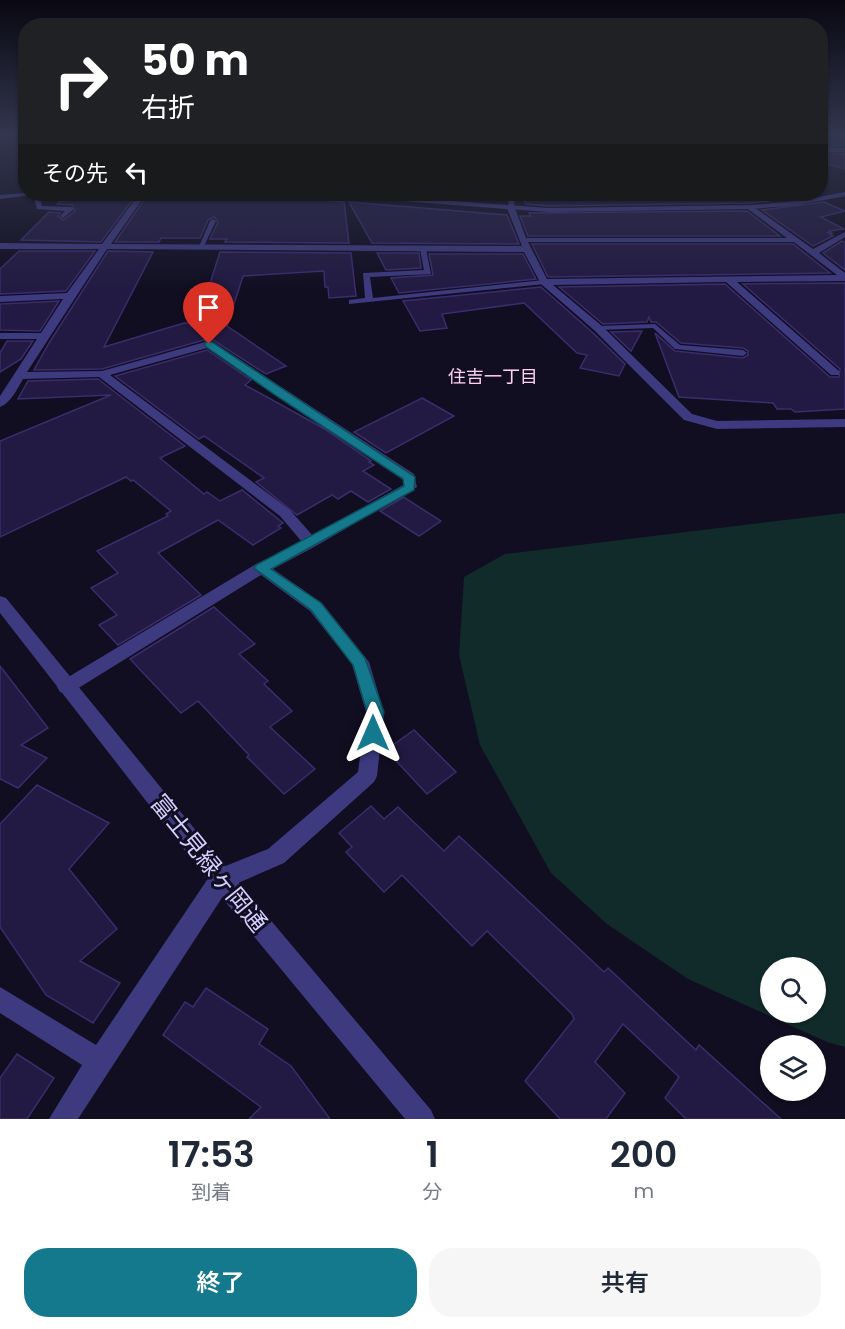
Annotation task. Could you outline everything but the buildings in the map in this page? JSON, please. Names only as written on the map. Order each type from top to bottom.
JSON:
[{"type":"street","points":[[828,197],[845,194]]},
{"type":"street","points":[[0,197],[18,196]]},
{"type":"street","points":[[0,403],[8,395],[70,296],[137,201]]},
{"type":"street","points":[[442,201],[511,208],[751,207],[808,201]]},
{"type":"street","points":[[751,207],[794,240],[814,252],[845,278]]},
{"type":"street","points":[[511,208],[527,249],[544,282],[598,328],[688,417],[717,425],[845,423]]},
{"type":"street","points":[[814,252],[845,234]]},
{"type":"street","points":[[523,240],[794,240]]},
{"type":"street","points":[[0,246],[527,249]]},
{"type":"street","points":[[544,282],[845,278]]},
{"type":"street","points":[[729,280],[835,373]]},
{"type":"street","points":[[0,299],[70,296]]},
{"type":"street","points":[[0,336],[44,336]]},
{"type":"street","points":[[18,376],[102,374],[209,344],[409,477],[410,488],[261,568],[66,687]]},
{"type":"street","points":[[102,374],[285,513],[310,543]]},
{"type":"street","points":[[62,1119],[221,879],[276,856],[367,776],[375,712],[360,662],[316,607],[261,568]]},
{"type":"street","name":"富士見緑ヶ岡通","points":[[0,602],[221,879],[422,1119]]},
{"type":"street","points":[[0,999],[100,1062]]},
{"type":"lane","points":[[38,201],[39,208],[70,209],[63,216]]},
{"type":"lane","points":[[511,208],[512,201]]},
{"type":"lane","points":[[200,248],[213,221]]},
{"type":"lane","points":[[423,249],[428,272],[438,293]]},
{"type":"lane","points":[[369,300],[366,275],[428,272]]},
{"type":"lane","points":[[352,302],[544,282]]},
{"type":"lane","points":[[598,328],[655,326],[678,347],[744,353]]},
{"type":"green space","points":[[845,514],[845,1047],[826,1042],[826,1035],[812,1035],[785,1023],[826,1023],[826,957],[760,957],[760,1012],[688,979],[607,924],[551,873],[480,745],[459,655],[464,577],[505,554]]},
{"type":"district","name":"住吉一丁目","points":[[493,376]]},
{"type":"route","points":[[209,344],[409,477],[410,488],[261,568],[316,607],[360,662],[375,712],[373,733]]}]
